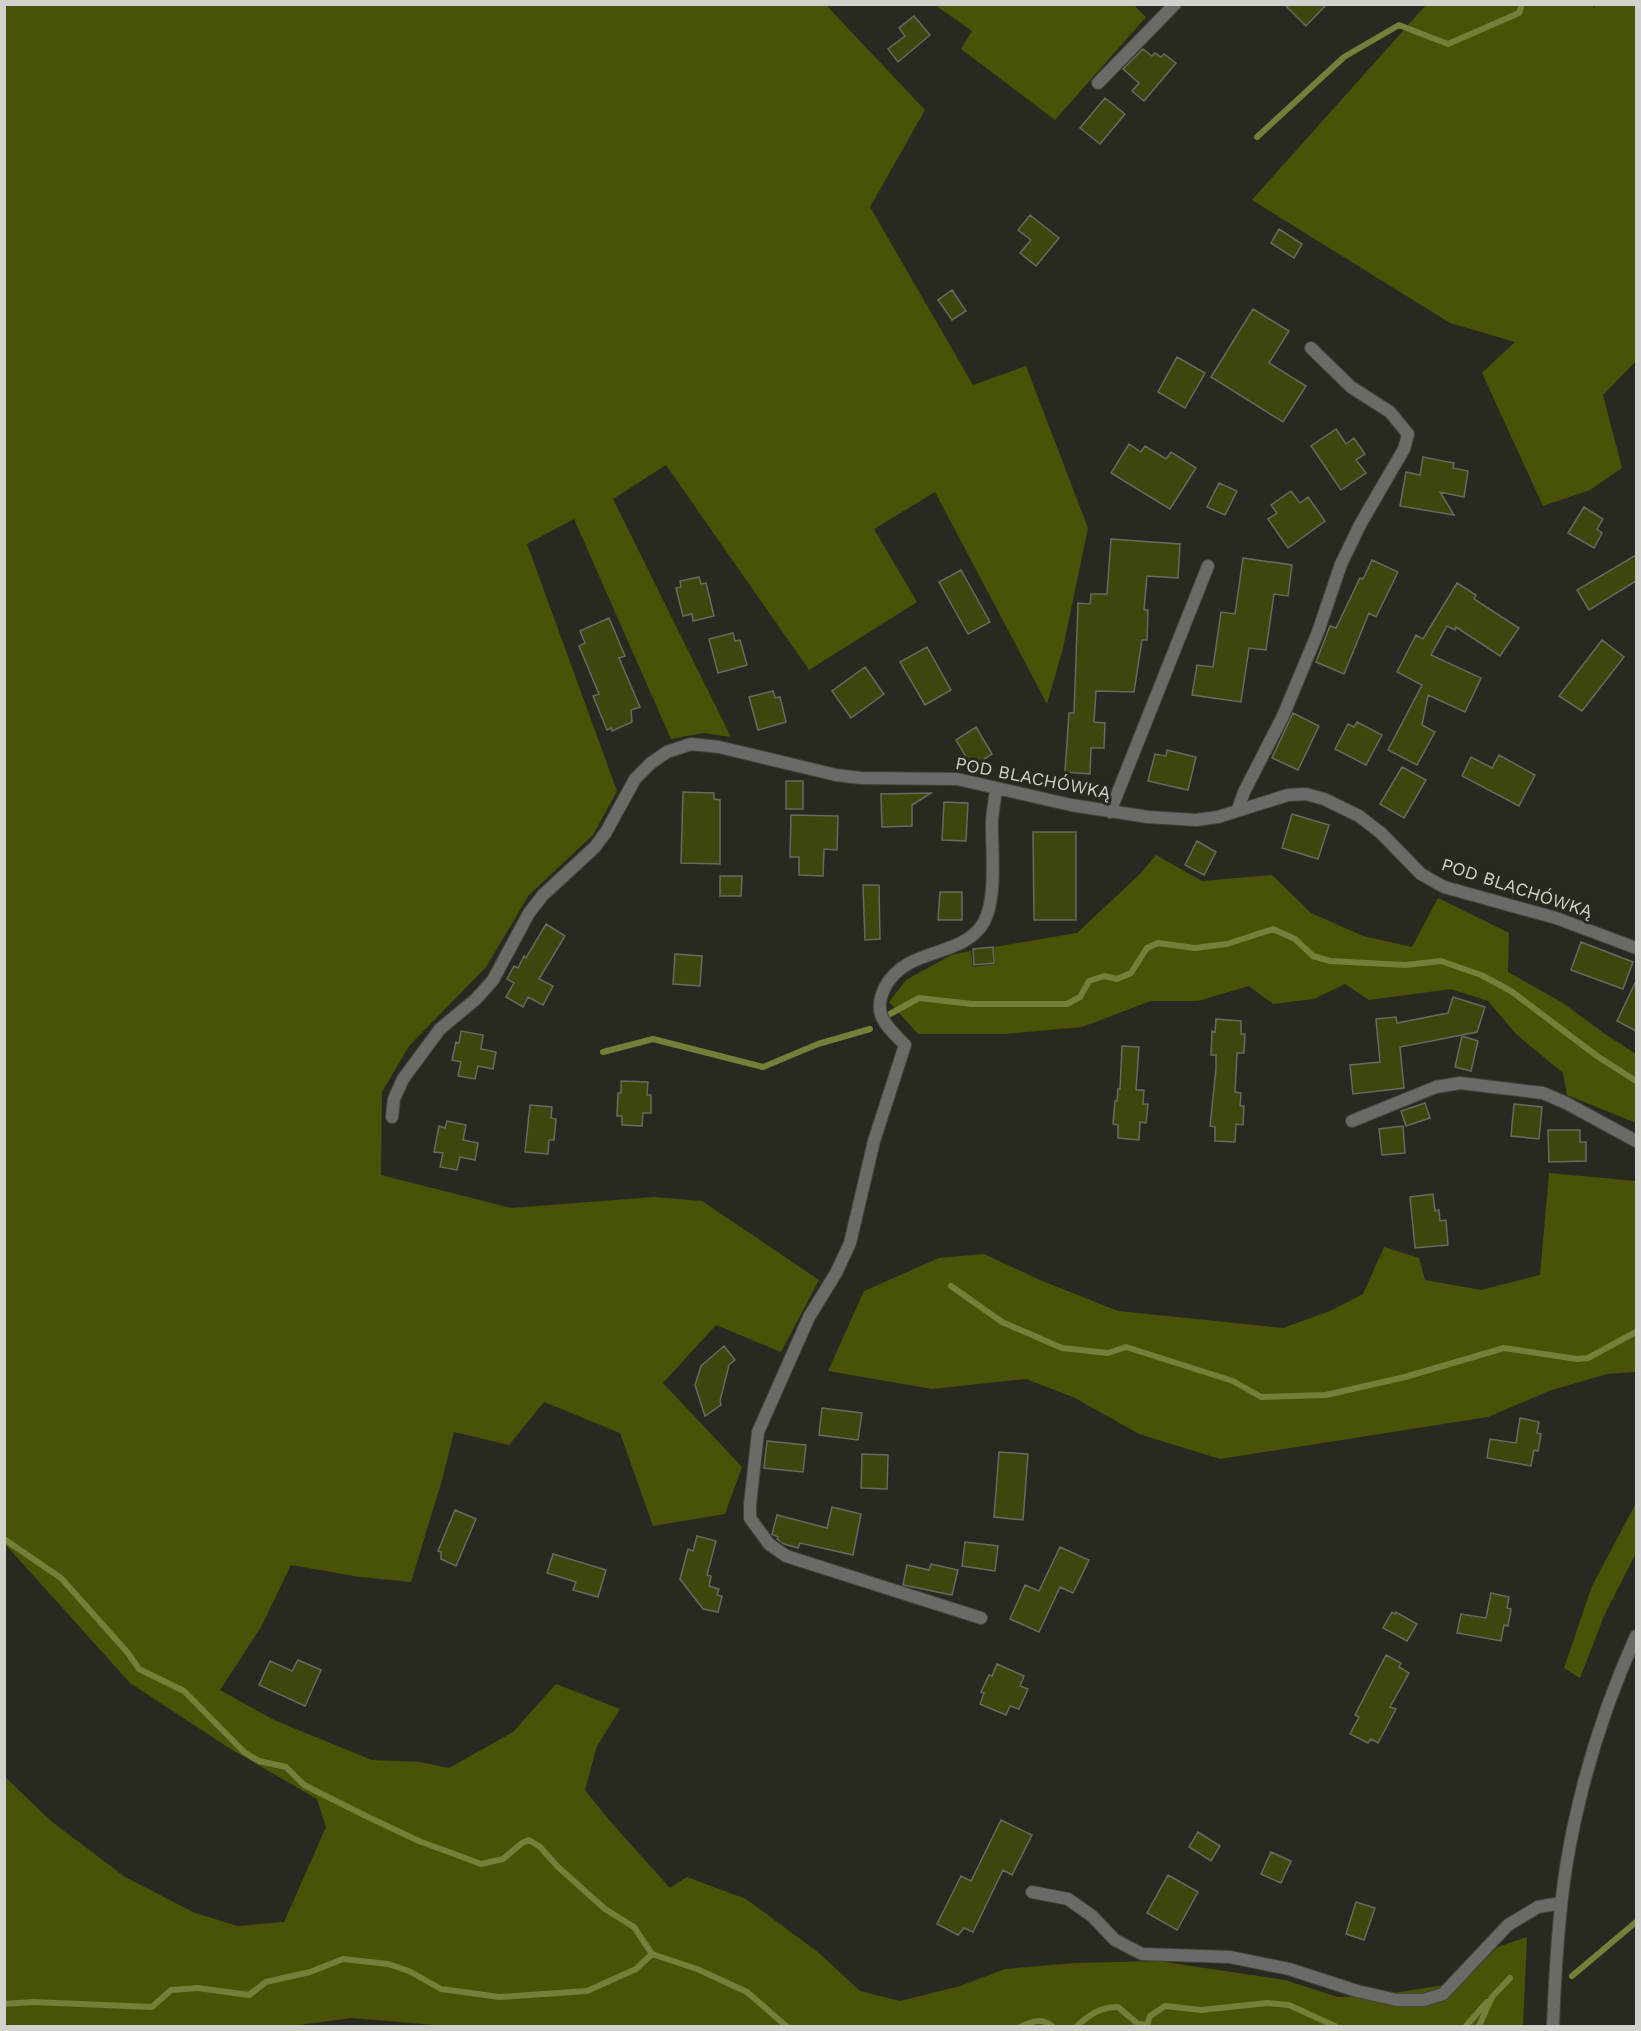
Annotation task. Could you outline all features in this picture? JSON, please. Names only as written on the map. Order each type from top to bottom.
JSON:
[{"type":"street","points":[[1098,83],[1175,4]]},
{"type":"street","points":[[1238,809],[1244,792],[1283,716],[1318,632],[1341,564],[1361,523],[1404,449],[1408,434],[1390,412],[1351,387],[1311,348]]},
{"type":"street","points":[[1110,812],[1208,566]]},
{"type":"street","name":"POD BLACHÓWKĄ","points":[[392,1117],[394,1099],[403,1079],[440,1029],[476,999],[493,980],[529,913],[543,895],[595,847],[606,832],[635,779],[651,763],[667,752],[691,744],[706,744],[836,775],[861,778],[957,779],[1110,812],[1148,817],[1196,820],[1218,817],[1288,795],[1306,794],[1324,799],[1359,816],[1381,833],[1421,874],[1444,887],[1556,918],[1636,948]]},
{"type":"street","points":[[981,1618],[786,1556],[769,1544],[756,1527],[750,1518],[750,1505],[758,1432],[809,1317],[836,1273],[850,1243],[874,1141],[905,1044],[881,1018],[878,1010],[882,993],[891,976],[910,962],[960,943],[980,927],[988,909],[991,889],[992,819],[996,788]]},
{"type":"street","points":[[1352,1121],[1436,1087],[1460,1083],[1544,1093],[1636,1141]]},
{"type":"street","points":[[1553,2026],[1556,1954],[1567,1865],[1589,1765],[1603,1720],[1636,1636]]},
{"type":"street","points":[[1032,1892],[1068,1899],[1092,1916],[1115,1940],[1142,1954],[1230,1957],[1289,1969],[1357,1991],[1397,2000],[1424,2001],[1443,1994],[1508,1925],[1538,1907],[1561,1903]]},
{"type":"green space","points":[[4,5],[826,5],[925,110],[870,207],[973,385],[1026,366],[1088,528],[1063,648],[1047,704],[935,492],[874,529],[917,602],[809,670],[666,465],[613,499],[731,737],[703,733],[671,739],[574,519],[527,544],[617,791],[593,835],[529,895],[486,967],[409,1046],[382,1092],[381,1175],[511,1208],[654,1197],[702,1201],[819,1280],[781,1352],[716,1325],[663,1383],[742,1467],[725,1514],[653,1526],[620,1433],[544,1402],[509,1445],[454,1432],[411,1582],[360,1577],[291,1565],[261,1627],[220,1690],[274,1720],[372,1760],[420,1762],[449,1768],[513,1732],[556,1684],[620,1709],[597,1746],[585,1790],[609,1820],[670,1888],[687,1877],[746,1899],[819,1953],[860,1991],[900,2001],[960,1986],[1005,1969],[1075,1963],[1158,1961],[1285,1980],[1338,1997],[1375,1996],[1462,1982],[1498,1947],[1527,1937],[1523,2026],[446,2026],[352,2018],[292,2026],[14,2026],[5,2024],[5,1777],[51,1821],[125,1877],[195,1913],[238,1926],[284,1922],[326,1827],[317,1799],[229,1748],[130,1683],[5,1544]]},
{"type":"green space","points":[[935,5],[1134,5],[1146,17],[1055,120],[961,49],[972,31]]},
{"type":"green space","points":[[1426,5],[1594,5],[1592,9],[1597,5],[1636,5],[1636,361],[1603,395],[1622,468],[1590,490],[1543,506],[1482,373],[1515,342],[1450,323],[1252,200]]},
{"type":"green space","points":[[1156,855],[1202,881],[1272,875],[1311,913],[1363,936],[1412,947],[1438,898],[1509,933],[1508,972],[1563,1003],[1636,1054],[1636,1123],[1567,1095],[1563,1073],[1516,1034],[1488,1001],[1451,989],[1369,1000],[1345,984],[1314,999],[1273,1004],[1249,986],[1198,1001],[1151,1001],[1082,1027],[1005,1034],[918,1034],[889,1002],[906,980],[951,955],[971,951],[973,967],[995,964],[994,947],[1077,933],[1140,874]]},
{"type":"green space","points":[[1549,1173],[1636,1181],[1636,1372],[1607,1374],[1549,1391],[1488,1417],[1220,1459],[1139,1434],[1075,1398],[1026,1379],[932,1389],[828,1371],[864,1291],[939,1258],[984,1254],[1040,1280],[1118,1311],[1283,1328],[1330,1311],[1363,1294],[1384,1247],[1419,1258],[1425,1280],[1481,1290],[1540,1275]]},
{"type":"green space","points":[[1636,1503],[1636,1553],[1604,1616],[1580,1678],[1564,1668],[1592,1586]]},
{"type":"building","points":[[1284,4],[1327,4],[1306,26]]},
{"type":"building","points":[[914,16],[930,35],[898,62],[888,49],[905,36],[899,28]]},
{"type":"building","points":[[1143,49],[1152,56],[1155,53],[1161,57],[1164,54],[1176,63],[1144,101],[1132,91],[1139,83],[1123,69]]},
{"type":"building","points":[[1105,98],[1125,114],[1100,144],[1080,128]]},
{"type":"building","points":[[1030,215],[1059,238],[1036,266],[1020,253],[1031,240],[1018,230]]},
{"type":"building","points":[[1279,229],[1302,244],[1294,258],[1271,243]]},
{"type":"building","points":[[952,290],[966,311],[952,320],[938,300]]},
{"type":"building","points":[[1253,309],[1289,331],[1269,363],[1306,386],[1283,422],[1211,377]]},
{"type":"building","points":[[1177,357],[1205,373],[1185,408],[1158,392]]},
{"type":"building","points":[[1336,429],[1346,444],[1354,438],[1365,454],[1356,460],[1366,473],[1341,490],[1311,446]]},
{"type":"building","points":[[1129,444],[1141,452],[1145,446],[1166,459],[1171,452],[1196,468],[1170,509],[1111,473]]},
{"type":"building","points":[[1423,457],[1454,463],[1453,468],[1468,471],[1464,497],[1440,492],[1454,515],[1400,506],[1406,472],[1420,475]]},
{"type":"building","points":[[1219,483],[1237,491],[1225,515],[1207,507]]},
{"type":"building","points":[[1291,491],[1300,503],[1308,497],[1325,521],[1288,548],[1268,519],[1277,513],[1271,505]]},
{"type":"building","points":[[1584,507],[1603,519],[1597,529],[1602,533],[1594,548],[1568,533]]},
{"type":"building","points":[[1111,539],[1180,544],[1178,578],[1147,576],[1144,610],[1148,610],[1147,640],[1142,640],[1134,692],[1096,691],[1094,722],[1105,723],[1104,748],[1091,748],[1090,774],[1065,772],[1069,713],[1074,713],[1078,603],[1090,604],[1091,594],[1107,594]]},
{"type":"building","points":[[1636,555],[1636,581],[1589,610],[1577,590]]},
{"type":"building","points":[[1243,558],[1292,565],[1288,596],[1274,594],[1266,650],[1249,648],[1241,702],[1192,695],[1197,665],[1213,667],[1221,612],[1235,614]]},
{"type":"building","points":[[1372,560],[1398,572],[1376,617],[1369,613],[1344,674],[1316,662],[1330,626],[1336,628],[1360,578],[1363,579]]},
{"type":"building","points":[[961,570],[990,622],[968,634],[939,582]]},
{"type":"building","points":[[699,577],[701,584],[706,583],[714,616],[693,621],[692,614],[683,616],[676,588],[681,587],[680,581]]},
{"type":"building","points":[[1457,583],[1476,595],[1474,599],[1519,628],[1500,656],[1456,627],[1455,630],[1447,626],[1431,655],[1481,678],[1465,712],[1428,695],[1422,725],[1435,732],[1417,765],[1388,750],[1422,685],[1397,672],[1416,635],[1423,639]]},
{"type":"building","points":[[609,618],[625,656],[619,658],[640,707],[631,710],[632,722],[612,731],[611,728],[607,730],[593,696],[599,694],[579,646],[585,643],[580,631]]},
{"type":"building","points":[[733,633],[735,641],[740,640],[747,665],[718,673],[709,639]]},
{"type":"building","points":[[1602,640],[1624,657],[1582,711],[1559,696]]},
{"type":"building","points":[[927,647],[951,690],[925,705],[900,662]]},
{"type":"building","points":[[865,667],[884,694],[851,718],[832,691]]},
{"type":"building","points":[[773,691],[775,698],[780,697],[786,722],[758,730],[749,697]]},
{"type":"building","points":[[1293,713],[1319,726],[1298,770],[1272,758]]},
{"type":"building","points":[[1357,722],[1382,735],[1366,765],[1335,749],[1348,724],[1354,727]]},
{"type":"building","points":[[976,727],[992,754],[972,767],[956,740]]},
{"type":"building","points":[[1167,750],[1196,757],[1188,790],[1148,781],[1155,754],[1166,756]]},
{"type":"building","points":[[1499,755],[1535,775],[1519,806],[1462,776],[1471,757],[1492,768]]},
{"type":"building","points":[[1402,767],[1426,780],[1404,818],[1380,804]]},
{"type":"building","points":[[786,781],[803,781],[803,809],[786,809]]},
{"type":"building","points":[[683,792],[714,793],[714,799],[720,800],[720,864],[681,863]]},
{"type":"building","points":[[931,793],[912,805],[912,826],[882,827],[881,794]]},
{"type":"building","points":[[944,802],[968,803],[966,841],[942,840]]},
{"type":"building","points":[[1292,814],[1329,825],[1318,859],[1282,848]]},
{"type":"building","points":[[791,815],[838,816],[837,850],[824,849],[823,876],[799,875],[799,857],[790,857]]},
{"type":"building","points":[[1033,832],[1076,832],[1076,920],[1034,920]]},
{"type":"building","points":[[1197,841],[1216,852],[1204,875],[1185,865]]},
{"type":"building","points":[[720,876],[742,876],[741,896],[720,896]]},
{"type":"building","points":[[863,885],[879,885],[880,939],[865,940]]},
{"type":"building","points":[[940,892],[962,892],[962,920],[938,920]]},
{"type":"building","points":[[546,924],[565,936],[539,979],[553,986],[543,1005],[528,997],[523,1007],[506,997],[514,983],[507,979],[514,966],[518,968],[524,956],[526,958]]},
{"type":"building","points":[[1581,942],[1633,962],[1623,989],[1571,970]]},
{"type":"building","points":[[993,947],[994,963],[974,965],[973,949]]},
{"type":"building","points":[[675,954],[702,956],[700,986],[673,984]]},
{"type":"building","points":[[1636,981],[1636,1031],[1617,1021]]},
{"type":"building","points":[[1453,997],[1485,1007],[1477,1032],[1400,1047],[1404,1088],[1353,1094],[1350,1065],[1380,1062],[1376,1019],[1396,1017],[1397,1023],[1448,1013]]},
{"type":"building","points":[[1216,1019],[1241,1021],[1241,1034],[1245,1034],[1244,1053],[1237,1053],[1235,1092],[1241,1093],[1240,1106],[1244,1106],[1243,1125],[1236,1124],[1235,1142],[1215,1141],[1215,1127],[1210,1126],[1216,1069],[1216,1055],[1211,1055],[1212,1031],[1215,1032]]},
{"type":"building","points":[[461,1031],[483,1035],[481,1049],[496,1052],[493,1069],[478,1066],[475,1079],[458,1076],[461,1062],[452,1060]]},
{"type":"building","points":[[1462,1036],[1478,1041],[1471,1071],[1455,1067]]},
{"type":"building","points":[[1122,1046],[1139,1047],[1136,1090],[1144,1090],[1143,1104],[1148,1104],[1146,1123],[1140,1122],[1139,1140],[1118,1138],[1118,1125],[1113,1124],[1115,1101],[1117,1101],[1118,1089],[1120,1089]]},
{"type":"building","points":[[621,1081],[648,1082],[647,1095],[651,1095],[651,1113],[643,1113],[642,1126],[622,1125],[622,1116],[617,1116]]},
{"type":"building","points":[[1425,1103],[1430,1118],[1406,1126],[1401,1111]]},
{"type":"building","points":[[1514,1104],[1542,1107],[1539,1139],[1511,1136]]},
{"type":"building","points":[[530,1105],[552,1107],[551,1118],[556,1119],[554,1140],[549,1140],[548,1154],[525,1152]]},
{"type":"building","points":[[447,1121],[466,1125],[463,1140],[478,1143],[475,1160],[460,1157],[457,1170],[440,1167],[443,1153],[434,1152],[439,1126],[445,1128]]},
{"type":"building","points":[[1403,1126],[1405,1153],[1382,1155],[1379,1129]]},
{"type":"building","points":[[1548,1130],[1580,1130],[1580,1142],[1586,1142],[1586,1161],[1549,1162]]},
{"type":"building","points":[[1433,1194],[1435,1211],[1439,1210],[1440,1221],[1446,1220],[1448,1245],[1415,1248],[1410,1197]]},
{"type":"building","points":[[724,1346],[735,1360],[729,1365],[721,1405],[705,1416],[695,1385],[701,1366]]},
{"type":"building","points":[[822,1408],[862,1413],[858,1440],[819,1435]]},
{"type":"building","points":[[1520,1418],[1539,1422],[1537,1433],[1541,1434],[1538,1451],[1534,1450],[1531,1466],[1487,1458],[1490,1439],[1516,1443]]},
{"type":"building","points":[[767,1441],[806,1445],[803,1472],[764,1468]]},
{"type":"building","points":[[999,1452],[1028,1454],[1023,1520],[994,1517]]},
{"type":"building","points":[[862,1454],[888,1455],[887,1489],[861,1488]]},
{"type":"building","points":[[832,1507],[861,1514],[853,1555],[800,1543],[798,1548],[784,1544],[772,1534],[777,1515],[827,1528]]},
{"type":"building","points":[[455,1510],[476,1519],[456,1566],[441,1559],[441,1552],[438,1551]]},
{"type":"building","points":[[697,1536],[716,1541],[707,1575],[711,1576],[709,1586],[719,1589],[717,1595],[722,1596],[718,1612],[703,1609],[680,1579],[688,1549],[693,1551]]},
{"type":"building","points":[[965,1542],[998,1546],[995,1571],[962,1566]]},
{"type":"building","points":[[1060,1547],[1089,1560],[1073,1593],[1060,1587],[1039,1632],[1010,1619],[1025,1585],[1039,1591]]},
{"type":"building","points":[[553,1554],[606,1570],[598,1597],[573,1590],[576,1582],[547,1573]]},
{"type":"building","points":[[931,1564],[958,1570],[952,1595],[903,1585],[907,1565],[929,1570]]},
{"type":"building","points":[[1491,1593],[1509,1597],[1507,1608],[1511,1609],[1508,1626],[1504,1625],[1501,1641],[1457,1633],[1461,1614],[1486,1618]]},
{"type":"building","points":[[1392,1612],[1417,1624],[1407,1641],[1383,1628]]},
{"type":"building","points":[[1386,1655],[1401,1663],[1399,1667],[1409,1673],[1390,1707],[1396,1709],[1378,1743],[1371,1739],[1368,1743],[1350,1734],[1359,1717],[1355,1715]]},
{"type":"building","points":[[298,1660],[321,1670],[305,1706],[259,1685],[270,1661],[292,1671]]},
{"type":"building","points":[[997,1664],[1024,1676],[1020,1686],[1028,1689],[1019,1709],[1010,1706],[1006,1715],[980,1704],[984,1693],[981,1692]]},
{"type":"building","points":[[1001,1820],[1032,1835],[1012,1875],[1003,1870],[973,1932],[964,1928],[958,1935],[937,1924],[961,1876],[971,1881]]},
{"type":"building","points":[[1198,1832],[1220,1846],[1211,1861],[1189,1847]]},
{"type":"building","points":[[1271,1852],[1291,1861],[1281,1883],[1261,1874]]},
{"type":"building","points":[[1168,1875],[1198,1892],[1177,1930],[1147,1913]]},
{"type":"building","points":[[1356,1902],[1375,1908],[1364,1940],[1346,1934]]},
{"type":"waterway","points":[[1257,137],[1344,57],[1399,25],[1448,44],[1519,13],[1522,4]]},
{"type":"waterway","points":[[890,1014],[919,998],[972,1004],[1067,1004],[1080,997],[1089,981],[1104,976],[1117,979],[1131,973],[1147,948],[1158,943],[1195,948],[1227,944],[1273,929],[1295,939],[1313,956],[1330,961],[1406,965],[1441,961],[1481,975],[1511,991],[1597,1056],[1636,1081]]},
{"type":"waterway","points":[[603,1052],[653,1039],[763,1067],[818,1044],[870,1029]]},
{"type":"waterway","points":[[951,1286],[1002,1322],[1062,1348],[1108,1353],[1126,1347],[1233,1381],[1261,1397],[1326,1395],[1405,1377],[1504,1348],[1577,1359],[1588,1358],[1636,1332]]},
{"type":"waterway","points":[[4,1539],[61,1578],[128,1653],[139,1669],[184,1691],[244,1752],[259,1761],[286,1767],[304,1785],[368,1817],[419,1841],[481,1864],[503,1859],[529,1840],[540,1847],[558,1867],[605,1909],[634,1927],[652,1954],[697,1969],[747,1992],[786,2026]]},
{"type":"waterway","points":[[1572,1976],[1636,1922]]},
{"type":"waterway","points":[[4,2004],[33,2002],[152,2007],[171,1990],[198,1988],[249,1995],[266,1982],[310,1972],[343,1959],[388,1964],[409,1971],[441,1989],[499,1997],[587,1991],[636,1969],[652,1954]]},
{"type":"waterway","points":[[1479,2026],[1492,1997],[1510,1978]]},
{"type":"waterway","points":[[1466,2026],[1487,2002]]},
{"type":"waterway","points":[[1077,2026],[1095,2012],[1112,2007],[1118,2007],[1138,2024],[1147,2025],[1150,2016],[1165,2006],[1201,2010],[1267,2003],[1289,2005],[1335,2026]]},
{"type":"waterway","points":[[1022,2026],[1037,2021],[1052,2026]]}]
